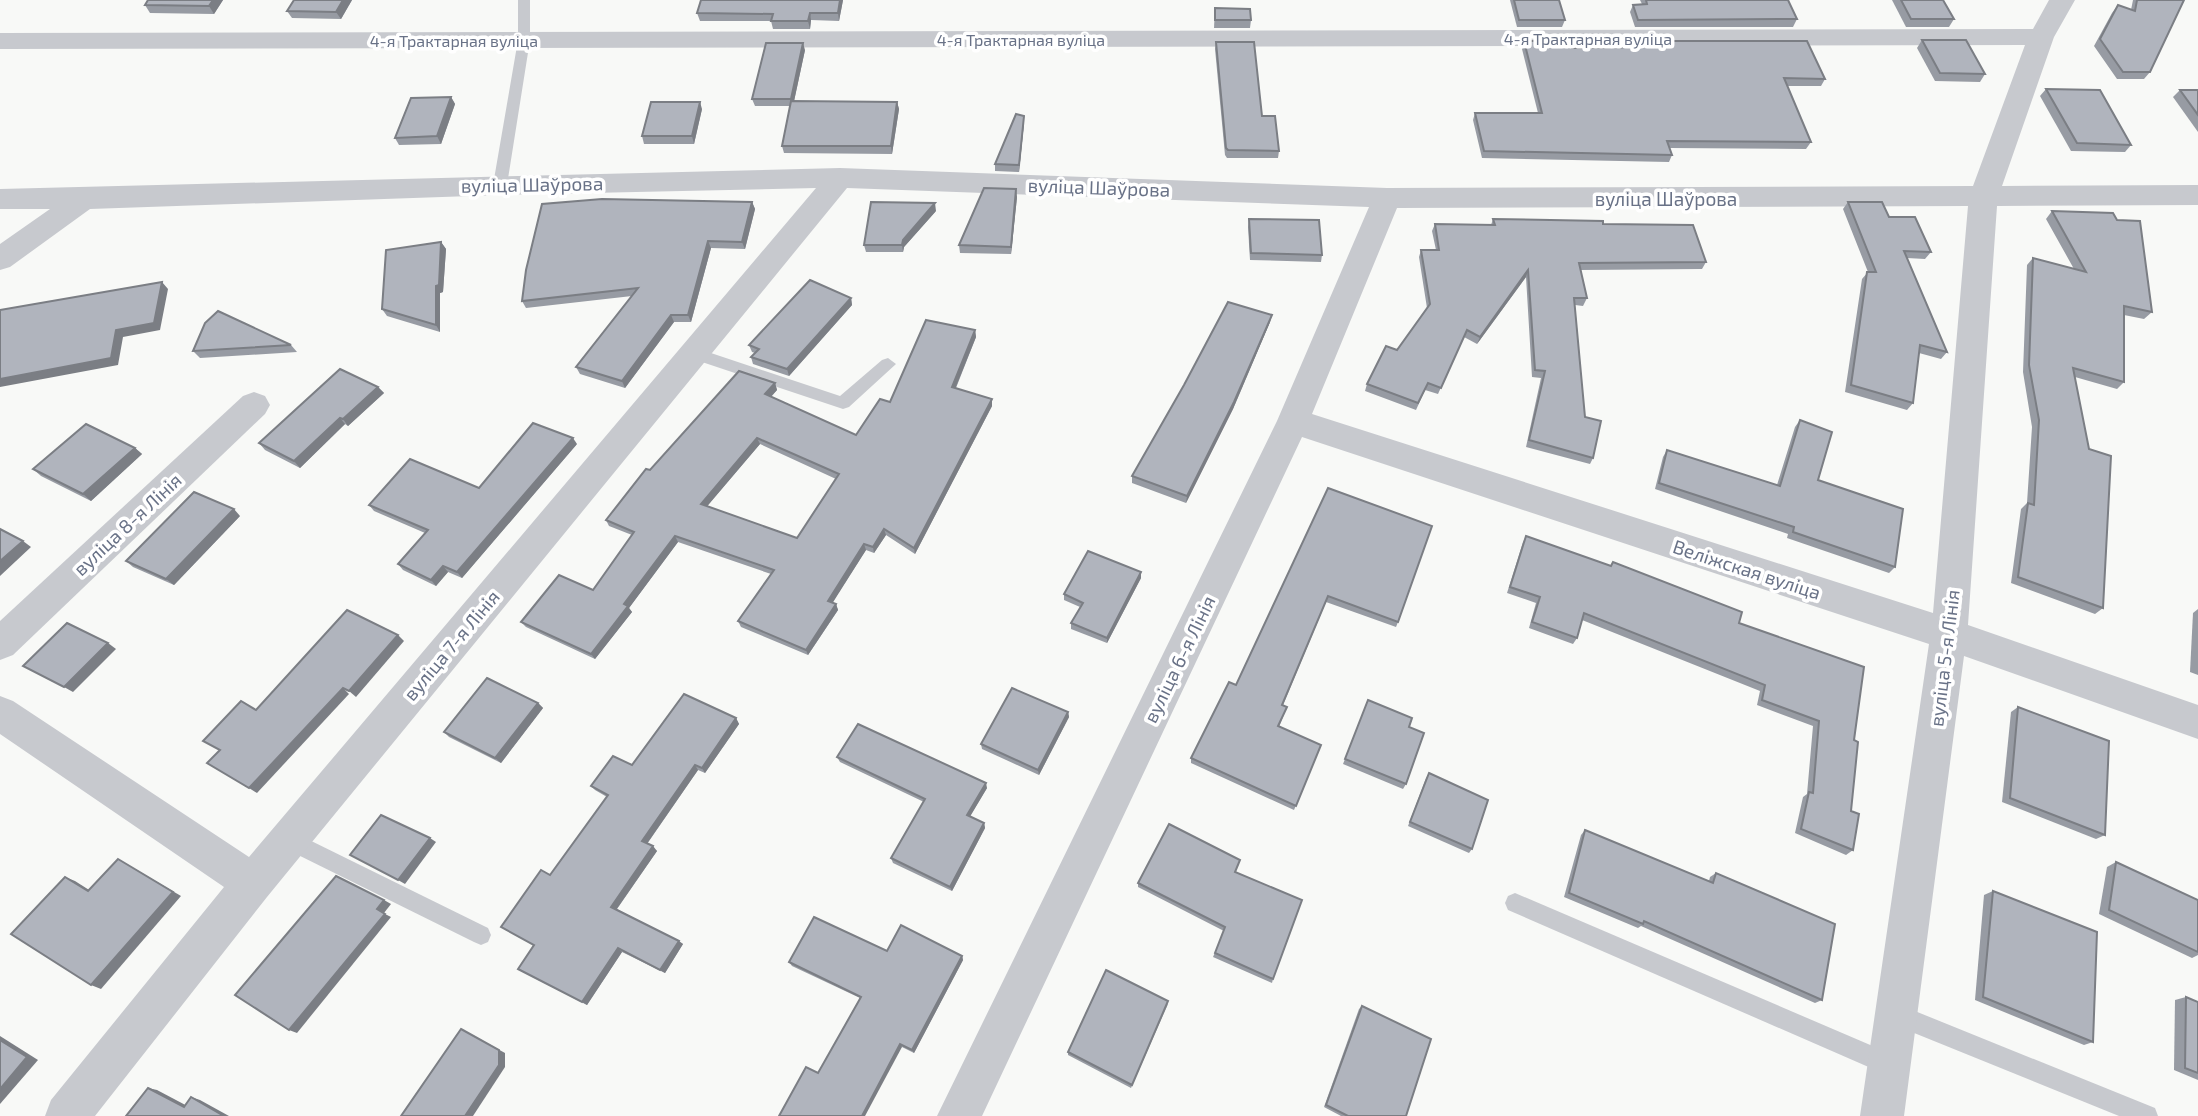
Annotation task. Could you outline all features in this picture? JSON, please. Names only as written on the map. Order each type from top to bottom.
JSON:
[{"type":"street","name":"вуліца 5-я Лінія","points":[[1882,1116],[1949,634],[1983,198],[2041,37],[2062,0]]},
{"type":"street","name":"4-я Трактарная вуліца","points":[[0,41],[2041,37]]},
{"type":"street","name":"вуліца Шаўрова","points":[[0,199],[840,178],[1387,198],[1983,198],[2198,195]]},
{"type":"street","name":"вуліца 7-я Лінія","points":[[66,1116],[253,883],[840,178]]},
{"type":"street","name":"вуліца 6-я Лінія","points":[[959,1116],[1293,421],[1387,198]]},
{"type":"street","points":[[3,254],[84,199]]},
{"type":"street","name":"вуліца 8-я Лінія","points":[[0,644],[254,405]]},
{"type":"street","name":"Веліжская вуліца","points":[[1293,421],[1949,634],[2198,722]]},
{"type":"street","points":[[0,713],[253,883]]},
{"type":"lane","points":[[500,185],[524,40],[524,0]]},
{"type":"lane","points":[[693,353],[843,403],[888,364]]},
{"type":"lane","points":[[289,840],[481,935]]},
{"type":"lane","points":[[1515,903],[1888,1064]]},
{"type":"lane","points":[[1895,1014],[2147,1116]]},
{"type":"building","points":[[148,0],[213,0],[209,6],[145,5]]},
{"type":"building","points":[[294,0],[343,0],[336,12],[287,11]]},
{"type":"building","points":[[701,0],[840,0],[838,13],[810,13],[808,21],[771,21],[773,14],[697,13]]},
{"type":"building","points":[[1514,0],[1559,0],[1565,20],[1519,20]]},
{"type":"building","points":[[1646,0],[1788,0],[1797,19],[1638,20],[1633,5],[1647,4]]},
{"type":"building","points":[[1901,0],[1943,0],[1954,19],[1911,19]]},
{"type":"building","points":[[2137,0],[2184,0],[2150,72],[2123,72],[2100,39],[2118,5],[2135,11]]},
{"type":"building","points":[[1215,8],[1250,9],[1251,20],[1215,20]]},
{"type":"building","points":[[1922,40],[1966,40],[1985,74],[1940,73]]},
{"type":"building","points":[[1524,41],[1570,41],[1572,48],[1648,47],[1646,41],[1807,41],[1825,79],[1784,78],[1811,142],[1667,141],[1672,155],[1484,151],[1475,113],[1542,113]]},
{"type":"building","points":[[1216,42],[1254,42],[1262,116],[1275,116],[1279,151],[1226,148]]},
{"type":"building","points":[[766,43],[803,43],[791,99],[752,99]]},
{"type":"building","points":[[2046,89],[2100,90],[2131,145],[2077,143]]},
{"type":"building","points":[[2180,90],[2198,90],[2198,115]]},
{"type":"building","points":[[451,97],[437,136],[395,138],[411,98]]},
{"type":"building","points":[[791,101],[897,102],[891,146],[782,146]]},
{"type":"building","points":[[651,102],[700,102],[692,136],[642,136]]},
{"type":"building","points":[[1016,114],[1024,116],[1019,165],[995,164]]},
{"type":"building","points":[[984,188],[1016,189],[1011,247],[959,245]]},
{"type":"building","points":[[602,199],[752,202],[742,242],[708,241],[688,315],[671,315],[622,381],[576,367],[638,288],[522,301],[526,270],[542,204]]},
{"type":"building","points":[[871,202],[935,203],[903,240],[902,245],[864,245]]},
{"type":"building","points":[[1848,202],[1882,202],[1889,217],[1915,217],[1931,252],[1904,251],[1947,352],[1920,345],[1913,403],[1851,385],[1867,272],[1876,272]]},
{"type":"building","points":[[2052,211],[2113,213],[2117,220],[2140,221],[2152,312],[2124,306],[2124,382],[2073,368],[2089,449],[2111,456],[2103,608],[2018,577],[2028,503],[2034,505],[2039,420],[2029,365],[2033,258],[2086,272]]},
{"type":"building","points":[[1249,219],[1319,220],[1322,255],[1251,253]]},
{"type":"building","points":[[1493,219],[1693,225],[1706,262],[1579,263],[1587,298],[1574,298],[1585,417],[1601,421],[1593,458],[1529,440],[1545,371],[1535,370],[1528,270],[1480,337],[1467,330],[1441,388],[1428,383],[1418,403],[1367,384],[1386,346],[1397,350],[1430,304],[1421,250],[1439,250],[1435,224],[1495,225]]},
{"type":"building","points":[[441,242],[439,285],[436,286],[436,325],[382,309],[386,250]]},
{"type":"building","points":[[810,280],[851,298],[787,369],[751,357],[759,349],[749,345]]},
{"type":"building","points":[[162,282],[154,323],[116,330],[111,358],[0,379],[0,310]]},
{"type":"building","points":[[1228,302],[1272,315],[1234,402],[1187,496],[1132,476],[1184,385]]},
{"type":"building","points":[[218,311],[291,345],[193,351],[205,323]]},
{"type":"building","points":[[926,320],[975,330],[952,387],[992,399],[914,548],[884,529],[873,547],[864,544],[828,601],[836,604],[806,650],[738,621],[774,570],[675,536],[624,604],[628,606],[591,654],[521,622],[559,575],[593,590],[634,532],[606,520],[646,469],[650,470],[739,371],[775,383],[765,394],[856,435],[880,399],[890,402]],"holes":[[[757,438],[839,474],[797,538],[701,504]]]},
{"type":"building","points":[[340,369],[378,387],[294,461],[259,443]]},
{"type":"building","points":[[1800,420],[1832,432],[1818,480],[1903,509],[1895,567],[1793,532],[1794,527],[1659,483],[1667,450],[1780,486]]},
{"type":"building","points":[[533,423],[573,438],[457,572],[443,566],[431,580],[398,564],[428,530],[369,505],[410,459],[479,488]]},
{"type":"building","points":[[86,424],[135,448],[83,494],[33,469]]},
{"type":"building","points":[[1328,488],[1432,526],[1398,622],[1328,596],[1282,705],[1287,707],[1278,726],[1321,745],[1296,806],[1191,758],[1229,682],[1236,685]]},
{"type":"building","points":[[194,492],[234,509],[166,579],[126,561]]},
{"type":"building","points":[[0,529],[23,541],[0,561]]},
{"type":"building","points":[[1526,536],[1611,566],[1613,562],[1742,612],[1739,623],[1864,667],[1854,740],[1858,742],[1851,811],[1859,814],[1853,850],[1801,829],[1809,792],[1813,793],[1819,721],[1762,700],[1765,685],[1584,613],[1577,638],[1532,622],[1540,597],[1510,587]]},
{"type":"building","points":[[1088,551],[1141,572],[1107,638],[1071,623],[1083,603],[1064,594]]},
{"type":"building","points":[[347,610],[398,635],[349,691],[343,688],[249,788],[207,763],[220,750],[203,741],[241,701],[256,710]]},
{"type":"building","points":[[67,623],[108,643],[64,687],[23,666]]},
{"type":"building","points":[[487,678],[538,703],[495,758],[444,732]]},
{"type":"building","points":[[1012,688],[1068,712],[1038,770],[981,744]]},
{"type":"building","points":[[684,694],[736,718],[702,768],[695,765],[642,841],[653,846],[611,907],[679,941],[660,970],[618,948],[582,1002],[518,969],[534,945],[501,927],[541,870],[550,875],[608,795],[591,786],[613,756],[632,765]]},
{"type":"building","points":[[1368,700],[1412,718],[1409,727],[1424,733],[1406,784],[1345,759]]},
{"type":"building","points":[[2018,707],[2109,741],[2105,835],[2010,798]]},
{"type":"building","points":[[858,724],[986,783],[967,815],[984,823],[950,887],[891,858],[925,799],[837,757]]},
{"type":"building","points":[[1429,773],[1488,800],[1472,849],[1410,822]]},
{"type":"building","points":[[381,815],[430,838],[398,880],[350,855]]},
{"type":"building","points":[[1169,824],[1240,860],[1235,872],[1302,900],[1273,979],[1215,953],[1225,927],[1138,883]]},
{"type":"building","points":[[1585,830],[1713,883],[1716,873],[1835,924],[1822,1000],[1644,921],[1643,924],[1569,893]]},
{"type":"building","points":[[118,859],[173,892],[91,985],[11,934],[65,877],[88,891]]},
{"type":"building","points":[[2116,862],[2198,900],[2198,952],[2109,910]]},
{"type":"building","points":[[336,876],[384,900],[377,909],[385,914],[289,1030],[235,995]]},
{"type":"building","points":[[1993,891],[2097,932],[2093,1042],[1983,997]]},
{"type":"building","points":[[814,917],[887,951],[901,925],[962,956],[912,1050],[900,1044],[862,1116],[779,1116],[806,1067],[818,1073],[861,997],[789,962]]},
{"type":"building","points":[[1106,970],[1168,1001],[1132,1085],[1068,1052]]},
{"type":"building","points":[[2186,997],[2198,1002],[2198,1073],[2185,1068]]},
{"type":"building","points":[[1362,1006],[1431,1039],[1406,1116],[1348,1116],[1326,1105]]},
{"type":"building","points":[[461,1029],[499,1050],[499,1065],[465,1116],[401,1116]]},
{"type":"building","points":[[0,1040],[27,1057],[0,1089]]},
{"type":"building","points":[[148,1088],[184,1107],[191,1097],[224,1116],[126,1116]]}]
